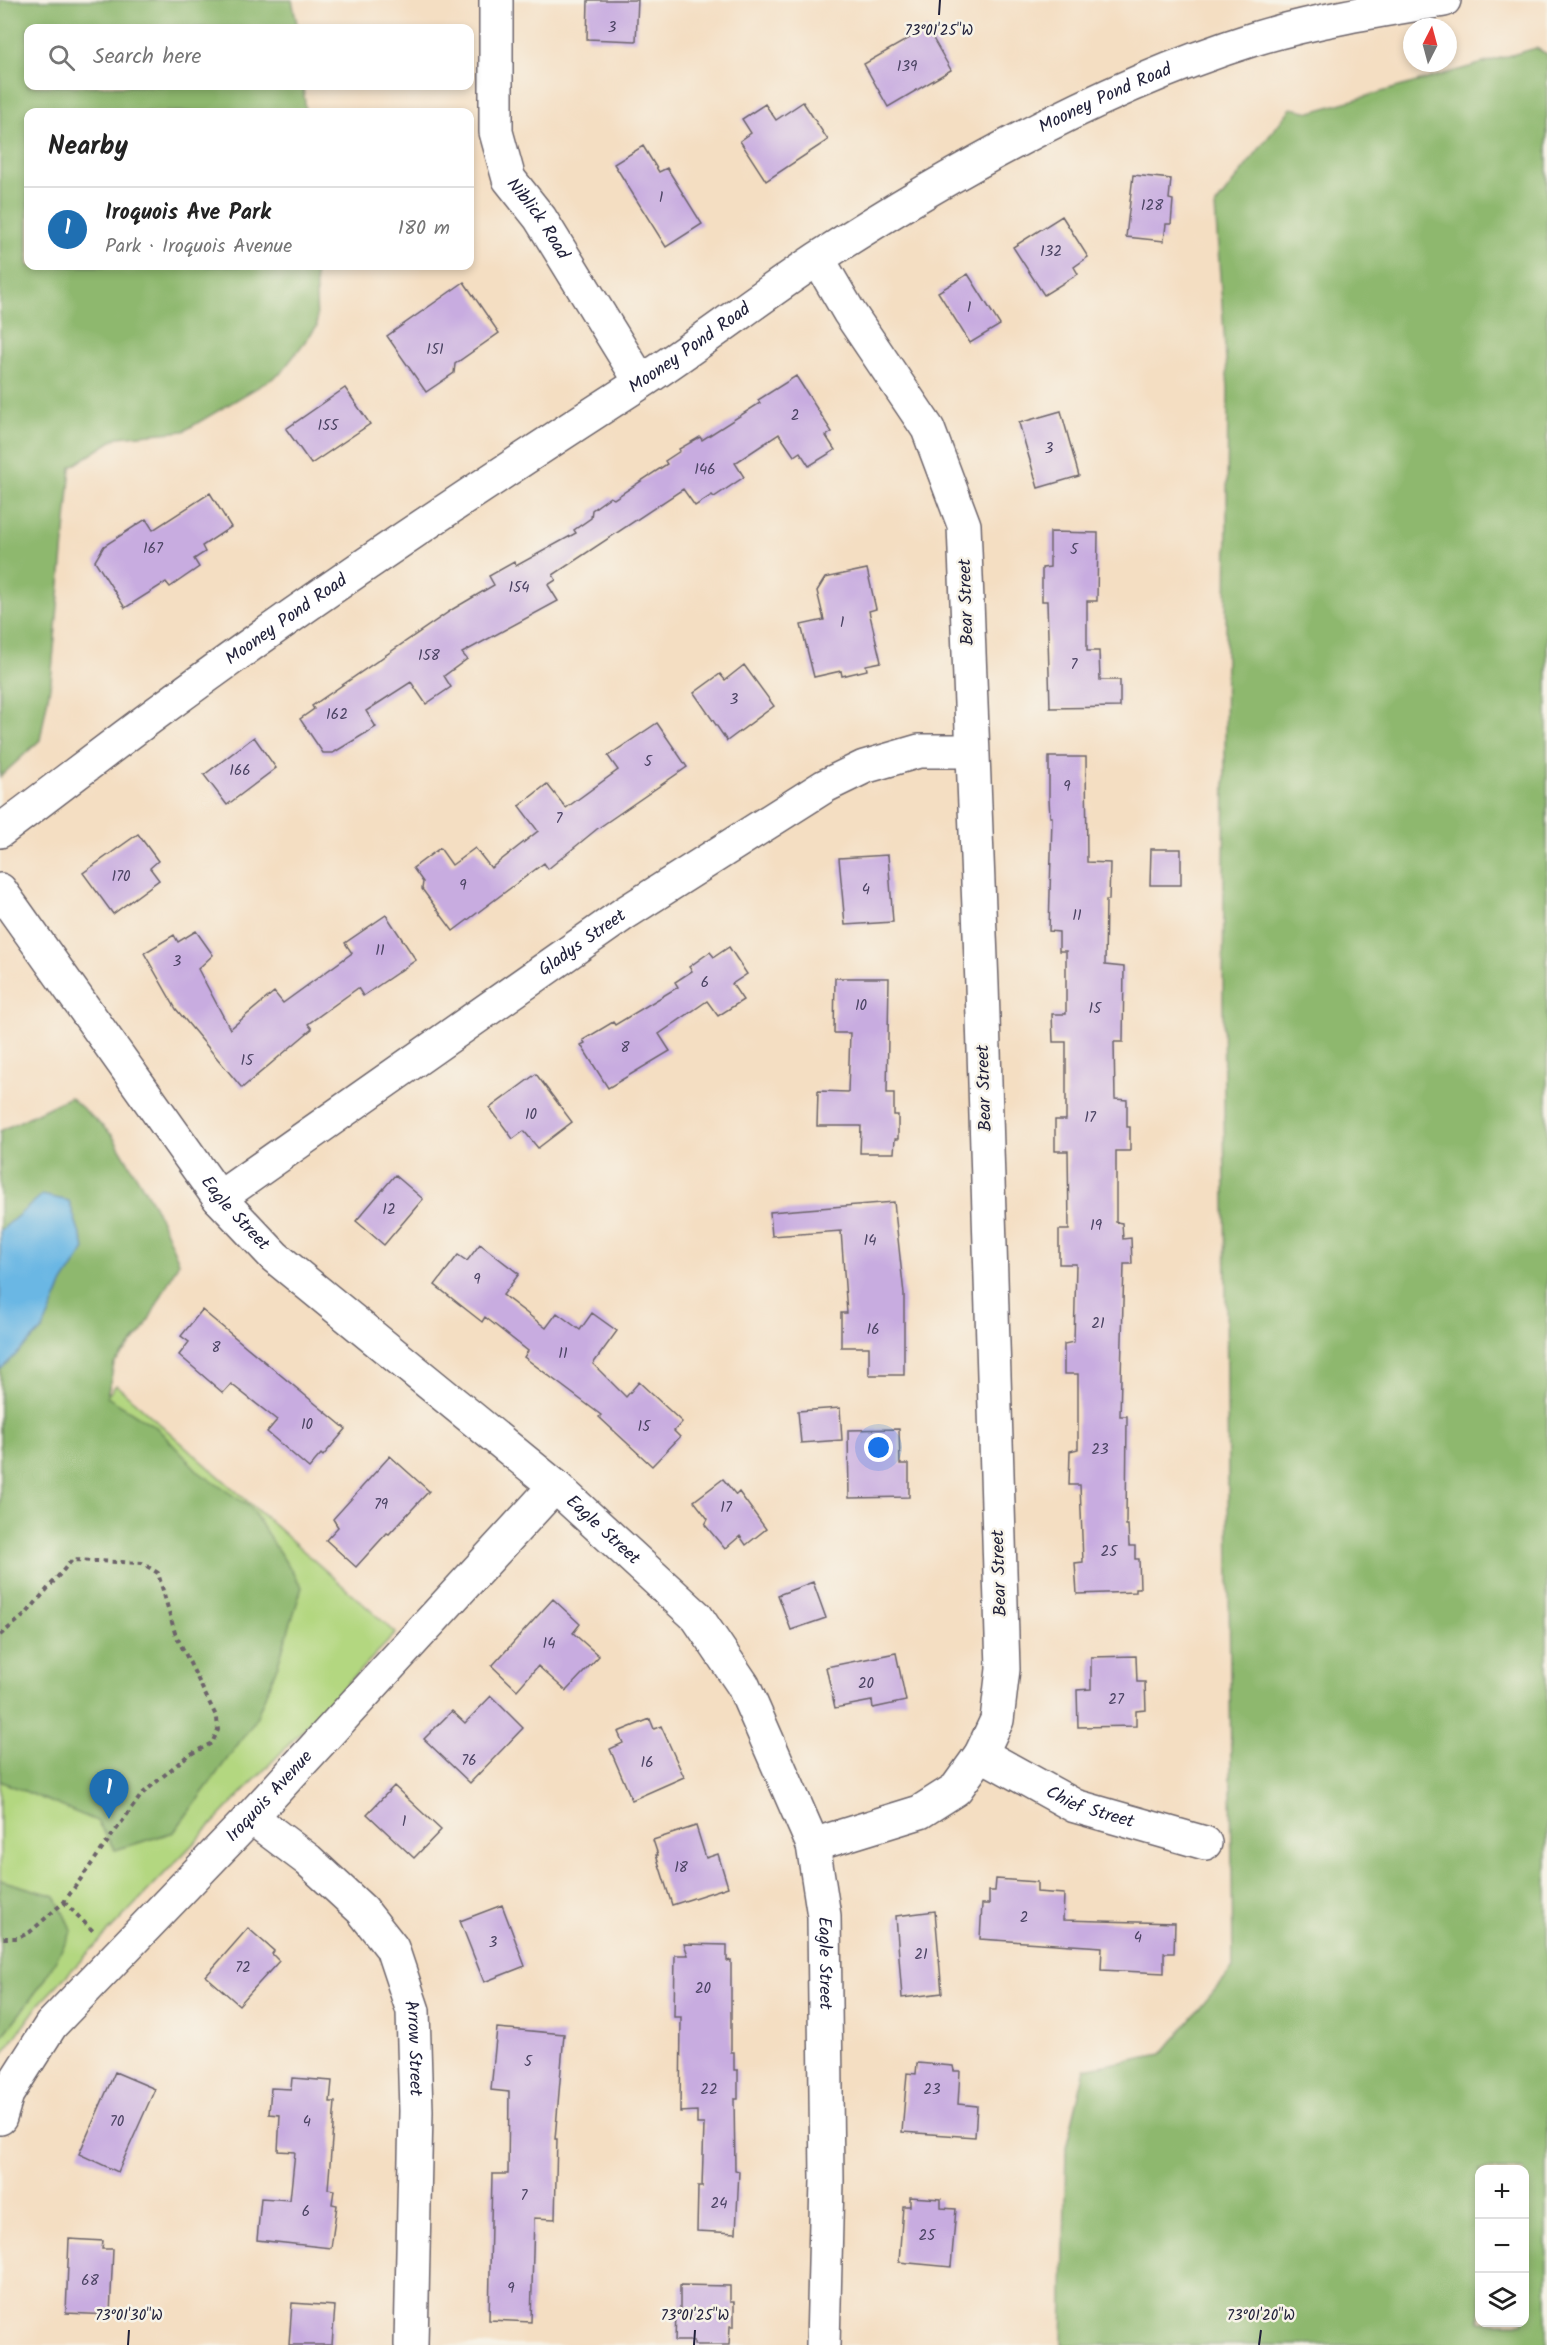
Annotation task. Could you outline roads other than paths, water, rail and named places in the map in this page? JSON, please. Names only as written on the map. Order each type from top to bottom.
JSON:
[{"type":"street","name":"Niblick Road","points":[[496,0],[496,132],[510,179],[540,218],[641,382]]},
{"type":"street","name":"Mooney Pond Road","points":[[0,831],[162,708],[366,565],[527,455],[641,382],[818,259],[956,175],[1093,103],[1147,78],[1257,38],[1380,10],[1444,0]]},
{"type":"street","name":"Bear Street","points":[[813,1845],[920,1812],[956,1789],[981,1754],[997,1720],[1003,1669],[982,997],[964,525],[928,429],[849,312],[818,259]]},
{"type":"street","name":"Gladys Street","points":[[219,1198],[625,913],[825,786],[864,767],[919,752],[972,751]]},
{"type":"street","name":"Eagle Street","points":[[0,890],[219,1198],[275,1257],[555,1486],[697,1617],[743,1685],[813,1845],[824,1916],[828,2180],[823,2345]]},
{"type":"street","name":"Iroquois Avenue","points":[[0,2118],[7,2094],[51,2025],[250,1817],[555,1486]]},
{"type":"street","name":"Chief Street","points":[[981,1754],[1075,1806],[1205,1844]]},
{"type":"street","name":"Arrow Street","points":[[250,1817],[308,1860],[362,1910],[392,1948],[414,2011],[416,2111],[411,2345]]},
{"type":"water","points":[[42,1195],[69,1201],[85,1249],[63,1283],[43,1329],[0,1370],[0,1231]]},
{"type":"place","name":"Iroquois Ave Park","points":[[109,1819]]}]
